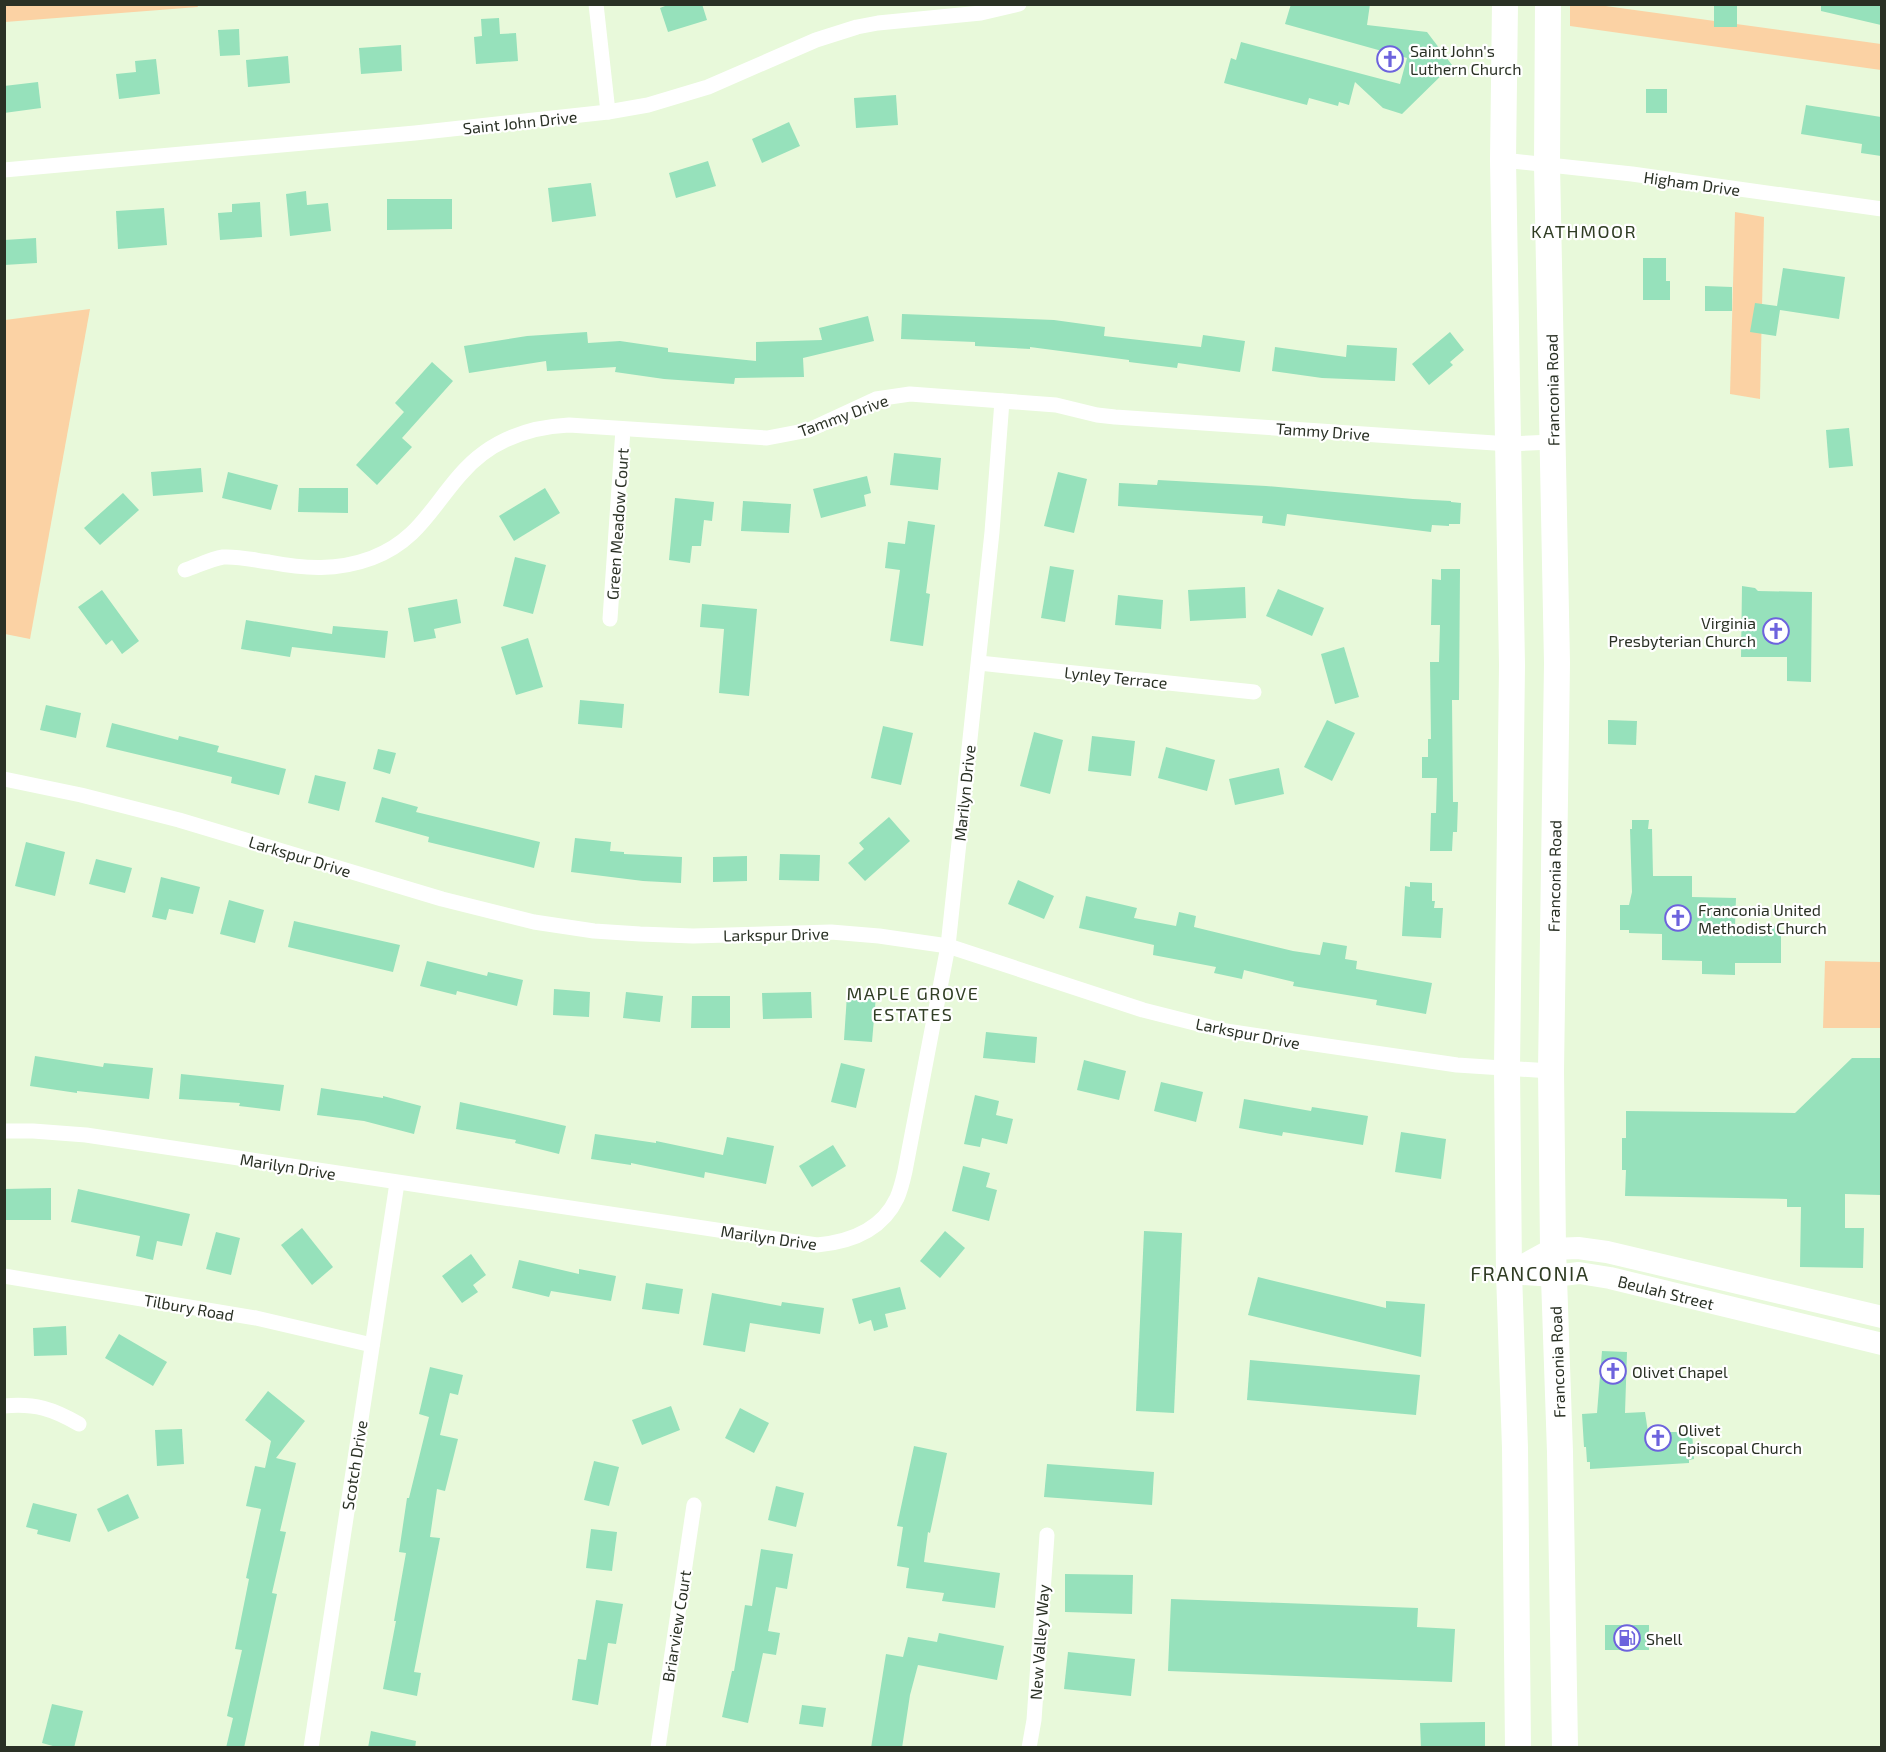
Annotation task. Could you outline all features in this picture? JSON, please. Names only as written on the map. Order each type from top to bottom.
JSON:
[{"type":"main road","points":[[1505,4],[1503,160],[1512,665],[1507,1068],[1509,1273],[1515,1448],[1518,1748]]},
{"type":"main road","name":"Franconia Road","points":[[1548,4],[1547,165],[1557,663],[1551,1071],[1552,1249],[1560,1452],[1565,1748]]},
{"type":"main road","name":"Beulah Street","points":[[1509,1273],[1552,1249],[1578,1248],[1607,1252],[1881,1317]]},
{"type":"main road","name":"Beulah Street","points":[[1509,1273],[1554,1276],[1579,1273],[1610,1278],[1881,1344]]},
{"type":"street","points":[[596,4],[608,112]]},
{"type":"street","name":"Saint John Drive","points":[[4,170],[415,133],[608,112],[648,105],[708,87],[816,40],[857,27],[981,14],[1019,4]]},
{"type":"street","name":"Higham Drive","points":[[1503,160],[1632,174],[1881,209]]},
{"type":"street","name":"Tammy Drive","points":[[184,570],[221,557],[245,558],[312,569],[349,566],[366,560],[401,543],[411,535],[428,518],[467,467],[484,452],[526,431],[552,426],[767,438],[808,430],[876,399],[910,394],[1056,405],[1115,417],[1509,444],[1553,442]]},
{"type":"street","name":"Marilyn Drive","points":[[4,1131],[86,1135],[817,1245],[838,1243],[859,1236],[874,1226],[888,1212],[903,1180],[948,946],[992,532],[1002,400]]},
{"type":"street","name":"Green Meadow Court","points":[[610,619],[623,429]]},
{"type":"street","name":"Lynley Terrace","points":[[979,663],[1254,692]]},
{"type":"street","name":"Larkspur Drive","points":[[4,779],[81,795],[179,820],[442,899],[534,922],[594,931],[651,935],[831,933],[879,936],[948,946],[1143,1010],[1226,1031],[1457,1065],[1551,1071]]},
{"type":"street","name":"Scotch Drive","points":[[311,1748],[397,1183]]},
{"type":"street","name":"Tilbury Road","points":[[4,1276],[256,1318],[372,1345]]},
{"type":"street","points":[[4,1406],[28,1405],[57,1411],[79,1424]]},
{"type":"street","name":"Briarview Court","points":[[658,1748],[694,1505]]},
{"type":"street","name":"New Valley Way","points":[[1029,1748],[1034,1720],[1047,1535]]},
{"type":"shaded area","points":[[1591,4],[1881,44],[1881,70],[1570,26],[1570,5]]},
{"type":"shaded area","points":[[5,5],[197,5],[198,7],[5,22]]},
{"type":"shaded area","points":[[1735,212],[1764,217],[1760,399],[1730,394]]},
{"type":"shaded area","points":[[90,309],[30,639],[5,634],[5,320]]},
{"type":"shaded area","points":[[1825,961],[1881,962],[1881,1028],[1823,1028]]},
{"type":"building","points":[[670,4],[702,4],[707,20],[668,32],[660,8]]},
{"type":"building","name":"Saint John's Luthern Church","points":[[1291,4],[1370,4],[1367,25],[1427,32],[1452,65],[1402,114],[1383,108],[1355,82],[1349,105],[1339,102],[1338,106],[1309,98],[1307,105],[1224,83],[1231,58],[1236,60],[1241,42],[1400,84],[1407,58],[1285,24]]},
{"type":"building","points":[[1714,4],[1737,4],[1737,27],[1714,27]]},
{"type":"building","points":[[1821,4],[1881,4],[1881,25],[1821,11]]},
{"type":"building","points":[[499,18],[500,34],[516,33],[518,61],[476,64],[474,37],[482,36],[481,19]]},
{"type":"building","points":[[239,29],[240,55],[220,56],[218,30]]},
{"type":"building","points":[[401,45],[402,71],[361,74],[359,48]]},
{"type":"building","points":[[288,56],[290,83],[248,87],[246,60]]},
{"type":"building","points":[[156,59],[160,94],[119,99],[116,74],[136,72],[135,61]]},
{"type":"building","points":[[38,82],[41,108],[4,113],[4,86]]},
{"type":"building","points":[[1646,89],[1667,89],[1667,113],[1646,113]]},
{"type":"building","points":[[896,95],[898,125],[856,128],[854,98]]},
{"type":"building","points":[[1806,105],[1881,117],[1881,156],[1861,153],[1862,144],[1801,134]]},
{"type":"building","points":[[789,122],[800,146],[762,163],[752,139]]},
{"type":"building","points":[[708,161],[716,186],[676,198],[669,173]]},
{"type":"building","points":[[591,183],[596,216],[552,222],[548,188]]},
{"type":"building","points":[[306,191],[307,205],[328,203],[331,231],[290,236],[286,194]]},
{"type":"building","points":[[387,199],[452,199],[452,229],[387,230]]},
{"type":"building","points":[[260,202],[262,237],[220,240],[218,213],[232,212],[232,204]]},
{"type":"building","points":[[164,208],[167,245],[118,249],[116,211]]},
{"type":"building","points":[[36,238],[37,263],[4,265],[4,240]]},
{"type":"building","points":[[1643,258],[1666,258],[1666,281],[1670,281],[1670,300],[1643,300]]},
{"type":"building","points":[[1783,268],[1845,277],[1839,319],[1780,310],[1776,336],[1750,332],[1755,303],[1777,306]]},
{"type":"building","points":[[1705,286],[1732,287],[1732,311],[1705,311]]},
{"type":"building","points":[[902,314],[1054,320],[1105,327],[1104,336],[1201,347],[1203,335],[1245,341],[1240,372],[1178,363],[1177,368],[1030,347],[1030,349],[975,346],[975,342],[901,339]]},
{"type":"building","points":[[868,316],[874,341],[803,358],[804,377],[735,378],[734,384],[664,379],[615,372],[616,367],[547,371],[546,361],[469,373],[464,346],[527,336],[587,332],[588,343],[620,341],[668,348],[668,352],[756,361],[756,342],[822,340],[819,328]]},
{"type":"building","points":[[1450,332],[1464,350],[1450,362],[1453,365],[1429,385],[1412,364]]},
{"type":"building","points":[[1347,345],[1397,348],[1395,381],[1322,378],[1272,371],[1275,347],[1346,357]]},
{"type":"building","points":[[432,362],[453,381],[402,438],[412,447],[377,485],[356,465],[404,412],[395,403]]},
{"type":"building","points":[[1849,428],[1853,466],[1829,468],[1826,430]]},
{"type":"building","points":[[894,453],[941,458],[938,490],[890,485]]},
{"type":"building","points":[[201,468],[203,492],[153,496],[151,472]]},
{"type":"building","points":[[228,472],[278,485],[271,510],[222,498]]},
{"type":"building","points":[[1058,472],[1087,479],[1074,533],[1044,526]]},
{"type":"building","points":[[867,476],[871,493],[864,495],[866,506],[821,518],[813,489]]},
{"type":"building","points":[[1158,480],[1451,501],[1461,503],[1460,524],[1432,525],[1431,532],[1287,514],[1285,526],[1262,523],[1263,516],[1118,506],[1119,483],[1157,485]]},
{"type":"building","points":[[299,488],[348,488],[348,513],[298,512]]},
{"type":"building","points":[[545,488],[560,513],[514,541],[499,516]]},
{"type":"building","points":[[123,493],[139,510],[100,545],[84,528]]},
{"type":"building","points":[[675,498],[714,502],[712,521],[704,520],[701,546],[692,546],[690,563],[669,560]]},
{"type":"building","points":[[743,501],[791,504],[789,533],[741,531]]},
{"type":"building","points":[[908,521],[935,525],[926,593],[930,594],[923,646],[890,641],[900,570],[885,568],[888,542],[905,544]]},
{"type":"building","points":[[515,557],[546,565],[533,614],[503,606]]},
{"type":"building","points":[[1050,566],[1074,570],[1065,622],[1041,618]]},
{"type":"building","points":[[1441,569],[1460,569],[1459,700],[1452,700],[1453,802],[1458,802],[1457,832],[1453,832],[1452,851],[1430,851],[1431,813],[1436,813],[1437,778],[1422,778],[1422,757],[1428,757],[1428,739],[1431,739],[1430,662],[1439,662],[1440,625],[1431,625],[1432,579],[1441,580]]},
{"type":"building","name":"Virginia Presbyterian Church","points":[[1742,586],[1755,588],[1758,591],[1812,592],[1811,682],[1787,681],[1787,657],[1741,657]]},
{"type":"building","points":[[1245,587],[1246,618],[1190,621],[1188,590]]},
{"type":"building","points":[[1278,589],[1324,608],[1312,636],[1266,616]]},
{"type":"building","points":[[102,590],[139,641],[122,654],[112,640],[106,645],[78,607]]},
{"type":"building","points":[[1118,595],[1163,600],[1161,629],[1115,625]]},
{"type":"building","points":[[457,599],[461,623],[434,629],[436,638],[414,642],[408,608]]},
{"type":"building","points":[[702,604],[757,609],[749,696],[719,693],[724,629],[700,627]]},
{"type":"building","points":[[246,620],[332,634],[333,626],[388,631],[385,658],[292,647],[290,657],[241,649]]},
{"type":"building","points":[[528,638],[543,687],[516,695],[501,647]]},
{"type":"building","points":[[1344,647],[1359,697],[1335,704],[1321,654]]},
{"type":"building","points":[[580,700],[624,704],[622,728],[578,724]]},
{"type":"building","points":[[46,705],[81,713],[76,738],[40,730]]},
{"type":"building","points":[[1327,720],[1355,733],[1332,781],[1304,767]]},
{"type":"building","points":[[1608,720],[1637,721],[1636,745],[1608,744]]},
{"type":"building","points":[[112,723],[178,740],[179,736],[219,746],[217,752],[286,769],[279,795],[231,783],[232,777],[106,747]]},
{"type":"building","points":[[883,726],[913,733],[901,785],[871,778]]},
{"type":"building","points":[[1034,732],[1063,740],[1050,794],[1020,786]]},
{"type":"building","points":[[1092,736],[1135,741],[1131,776],[1088,771]]},
{"type":"building","points":[[1166,747],[1215,760],[1207,791],[1158,778]]},
{"type":"building","points":[[378,749],[396,753],[390,774],[373,769]]},
{"type":"building","points":[[1279,768],[1284,794],[1235,805],[1229,779]]},
{"type":"building","points":[[315,775],[346,782],[339,811],[308,803]]},
{"type":"building","points":[[382,797],[418,807],[416,812],[540,842],[534,868],[428,842],[429,837],[375,822]]},
{"type":"building","points":[[889,817],[910,841],[865,881],[848,863],[864,849],[859,843]]},
{"type":"building","name":"Franconia United Methodist Church","points":[[1632,820],[1649,820],[1648,829],[1652,829],[1653,876],[1692,876],[1692,897],[1736,898],[1735,926],[1781,926],[1781,963],[1735,963],[1735,975],[1702,974],[1702,961],[1662,960],[1662,934],[1629,933],[1629,930],[1620,930],[1620,905],[1629,905],[1632,892],[1630,829],[1632,829]]},
{"type":"building","points":[[575,838],[611,842],[610,851],[624,852],[624,854],[682,857],[681,883],[571,872]]},
{"type":"building","points":[[26,842],[65,852],[55,896],[15,886]]},
{"type":"building","points":[[780,854],[820,855],[819,881],[779,880]]},
{"type":"building","points":[[747,856],[747,881],[713,882],[713,857]]},
{"type":"building","points":[[96,859],[132,868],[125,893],[89,884]]},
{"type":"building","points":[[161,877],[200,887],[193,914],[169,909],[166,920],[152,917]]},
{"type":"building","points":[[1018,880],[1054,896],[1044,919],[1008,904]]},
{"type":"building","points":[[1410,882],[1432,883],[1434,908],[1443,908],[1441,938],[1402,936],[1405,886],[1410,887]]},
{"type":"building","points":[[1086,896],[1137,908],[1134,918],[1176,926],[1179,912],[1196,916],[1194,927],[1293,951],[1320,955],[1323,942],[1347,946],[1345,959],[1357,961],[1356,969],[1432,983],[1426,1014],[1376,1005],[1377,1000],[1293,986],[1294,982],[1244,970],[1242,979],[1214,973],[1216,967],[1153,955],[1154,945],[1079,928]]},
{"type":"building","points":[[229,900],[264,910],[255,943],[220,934]]},
{"type":"building","points":[[294,921],[400,945],[393,972],[288,947]]},
{"type":"building","points":[[427,961],[487,976],[488,972],[523,980],[517,1006],[457,991],[456,995],[420,986]]},
{"type":"building","points":[[554,989],[590,992],[589,1017],[553,1015]]},
{"type":"building","points":[[626,992],[663,996],[660,1022],[623,1018]]},
{"type":"building","points":[[811,992],[812,1018],[763,1019],[762,993]]},
{"type":"building","points":[[847,995],[876,996],[872,1042],[844,1040]]},
{"type":"building","points":[[692,996],[730,996],[730,1028],[691,1028]]},
{"type":"building","points":[[986,1032],[1037,1037],[1035,1063],[983,1058]]},
{"type":"building","points":[[35,1056],[103,1067],[104,1063],[153,1068],[149,1099],[77,1091],[77,1093],[30,1086]]},
{"type":"building","points":[[1852,1058],[1881,1058],[1881,1195],[1845,1194],[1845,1228],[1864,1228],[1863,1268],[1800,1267],[1801,1207],[1787,1207],[1787,1199],[1625,1196],[1626,1170],[1622,1170],[1622,1138],[1626,1138],[1626,1111],[1795,1113]]},
{"type":"building","points":[[1084,1060],[1126,1071],[1119,1100],[1077,1090]]},
{"type":"building","points":[[841,1063],[865,1069],[856,1108],[831,1102]]},
{"type":"building","points":[[181,1074],[284,1085],[280,1111],[239,1106],[240,1103],[179,1099]]},
{"type":"building","points":[[1161,1082],[1203,1092],[1196,1122],[1154,1111]]},
{"type":"building","points":[[321,1088],[383,1098],[383,1096],[421,1106],[414,1134],[364,1121],[317,1115]]},
{"type":"building","points":[[975,1095],[999,1101],[996,1115],[1013,1119],[1007,1144],[982,1138],[980,1147],[964,1144]]},
{"type":"building","points":[[1244,1099],[1311,1111],[1312,1107],[1368,1116],[1363,1145],[1283,1132],[1282,1136],[1239,1128]]},
{"type":"building","points":[[460,1102],[566,1126],[559,1154],[515,1143],[516,1140],[456,1129]]},
{"type":"building","points":[[1401,1132],[1446,1139],[1441,1179],[1395,1172]]},
{"type":"building","points":[[595,1134],[656,1143],[656,1141],[723,1155],[727,1137],[774,1146],[766,1184],[705,1172],[704,1178],[631,1163],[631,1165],[591,1159]]},
{"type":"building","points":[[833,1145],[846,1166],[812,1187],[799,1166]]},
{"type":"building","points":[[963,1166],[990,1173],[986,1187],[997,1190],[989,1221],[952,1211]]},
{"type":"building","points":[[51,1188],[51,1220],[4,1220],[4,1189]]},
{"type":"building","points":[[78,1189],[190,1214],[182,1246],[157,1241],[153,1260],[136,1256],[140,1236],[71,1222]]},
{"type":"building","points":[[302,1228],[333,1267],[312,1285],[281,1245]]},
{"type":"building","points":[[945,1231],[965,1248],[940,1278],[920,1261]]},
{"type":"building","points":[[1144,1231],[1182,1233],[1174,1413],[1136,1411]]},
{"type":"building","points":[[216,1232],[240,1238],[231,1275],[206,1269]]},
{"type":"building","points":[[471,1254],[486,1275],[473,1285],[478,1292],[462,1303],[442,1276]]},
{"type":"building","points":[[519,1260],[579,1274],[579,1269],[616,1276],[611,1301],[551,1291],[549,1297],[512,1288]]},
{"type":"building","points":[[1258,1277],[1386,1308],[1386,1301],[1425,1304],[1421,1357],[1248,1315]]},
{"type":"building","points":[[646,1283],[683,1289],[679,1314],[642,1309]]},
{"type":"building","points":[[900,1287],[906,1309],[885,1314],[888,1327],[874,1331],[871,1320],[859,1324],[852,1299]]},
{"type":"building","points":[[712,1293],[781,1306],[782,1302],[824,1308],[820,1334],[750,1323],[745,1352],[703,1345]]},
{"type":"building","points":[[66,1326],[67,1355],[34,1356],[33,1328]]},
{"type":"building","points":[[119,1334],[167,1362],[153,1386],[105,1358]]},
{"type":"building","name":"Olivet Episcopal Church","points":[[1602,1351],[1627,1352],[1625,1413],[1645,1412],[1648,1432],[1692,1432],[1694,1459],[1689,1460],[1689,1463],[1590,1469],[1586,1447],[1584,1447],[1582,1414],[1597,1413]]},
{"type":"building","points":[[1250,1360],[1420,1375],[1416,1415],[1247,1400]]},
{"type":"building","points":[[430,1367],[463,1375],[458,1395],[450,1393],[440,1435],[458,1439],[445,1491],[437,1489],[430,1537],[440,1538],[414,1672],[421,1673],[417,1696],[383,1689],[406,1553],[399,1552],[407,1498],[409,1498],[429,1417],[419,1414]]},
{"type":"building","points":[[268,1391],[305,1421],[276,1458],[296,1463],[280,1531],[286,1532],[272,1593],[277,1594],[244,1748],[226,1748],[233,1718],[227,1716],[242,1650],[235,1649],[249,1579],[246,1578],[261,1509],[246,1506],[255,1466],[265,1468],[271,1441],[245,1420]]},
{"type":"building","points":[[671,1406],[680,1430],[642,1445],[632,1420]]},
{"type":"building","points":[[740,1408],[769,1423],[754,1453],[725,1438]]},
{"type":"building","points":[[182,1429],[184,1464],[157,1466],[155,1430]]},
{"type":"building","points":[[914,1446],[947,1453],[930,1533],[928,1532],[924,1562],[1000,1573],[995,1608],[942,1601],[944,1593],[906,1588],[909,1568],[897,1566],[903,1527],[897,1526]]},
{"type":"building","points":[[594,1461],[619,1467],[609,1506],[584,1500]]},
{"type":"building","points":[[1047,1464],[1154,1472],[1152,1505],[1044,1497]]},
{"type":"building","points":[[776,1486],[804,1493],[796,1527],[768,1520]]},
{"type":"building","points":[[128,1494],[139,1518],[108,1532],[97,1509]]},
{"type":"building","points":[[33,1503],[77,1514],[70,1542],[37,1534],[38,1530],[26,1527]]},
{"type":"building","points":[[591,1529],[617,1532],[612,1571],[586,1568]]},
{"type":"building","points":[[761,1549],[793,1554],[787,1589],[776,1587],[768,1631],[780,1633],[776,1655],[763,1653],[748,1723],[722,1717],[732,1671],[734,1671],[745,1605],[752,1606]]},
{"type":"building","points":[[1065,1574],[1133,1575],[1132,1614],[1065,1612]]},
{"type":"building","points":[[1171,1599],[1418,1608],[1417,1627],[1455,1629],[1452,1682],[1168,1671]]},
{"type":"building","points":[[596,1600],[623,1604],[616,1644],[608,1643],[598,1705],[572,1700],[578,1659],[586,1660]]},
{"type":"building","name":"Shell","points":[[1605,1625],[1649,1625],[1649,1650],[1605,1650]]},
{"type":"building","points":[[939,1633],[1004,1646],[997,1680],[918,1665],[910,1695],[902,1748],[871,1748],[886,1654],[903,1657],[908,1637],[937,1642]]},
{"type":"building","points":[[1068,1652],[1135,1659],[1131,1696],[1064,1689]]},
{"type":"building","points":[[52,1704],[83,1711],[74,1748],[60,1748],[42,1743]]},
{"type":"building","points":[[802,1705],[826,1708],[823,1727],[799,1724]]},
{"type":"building","points":[[1485,1722],[1485,1748],[1421,1748],[1420,1723]]},
{"type":"building","points":[[371,1731],[416,1741],[415,1748],[368,1748]]},
{"type":"place","name":"Saint John's Luthern Church","points":[[1390,59]]},
{"type":"place","name":"Virginia Presbyterian Church","points":[[1776,631]]},
{"type":"place","name":"Franconia United Methodist Church","points":[[1678,918]]},
{"type":"place","name":"Olivet Chapel","points":[[1613,1371]]},
{"type":"place","name":"Olivet Episcopal Church","points":[[1658,1438]]},
{"type":"place","name":"Shell","points":[[1627,1638]]},
{"type":"district","name":"KATHMOOR","points":[[1584,231]]},
{"type":"district","name":"MAPLE GROVE ESTATES","points":[[913,1003]]},
{"type":"district","name":"FRANCONIA","points":[[1530,1273]]}]
